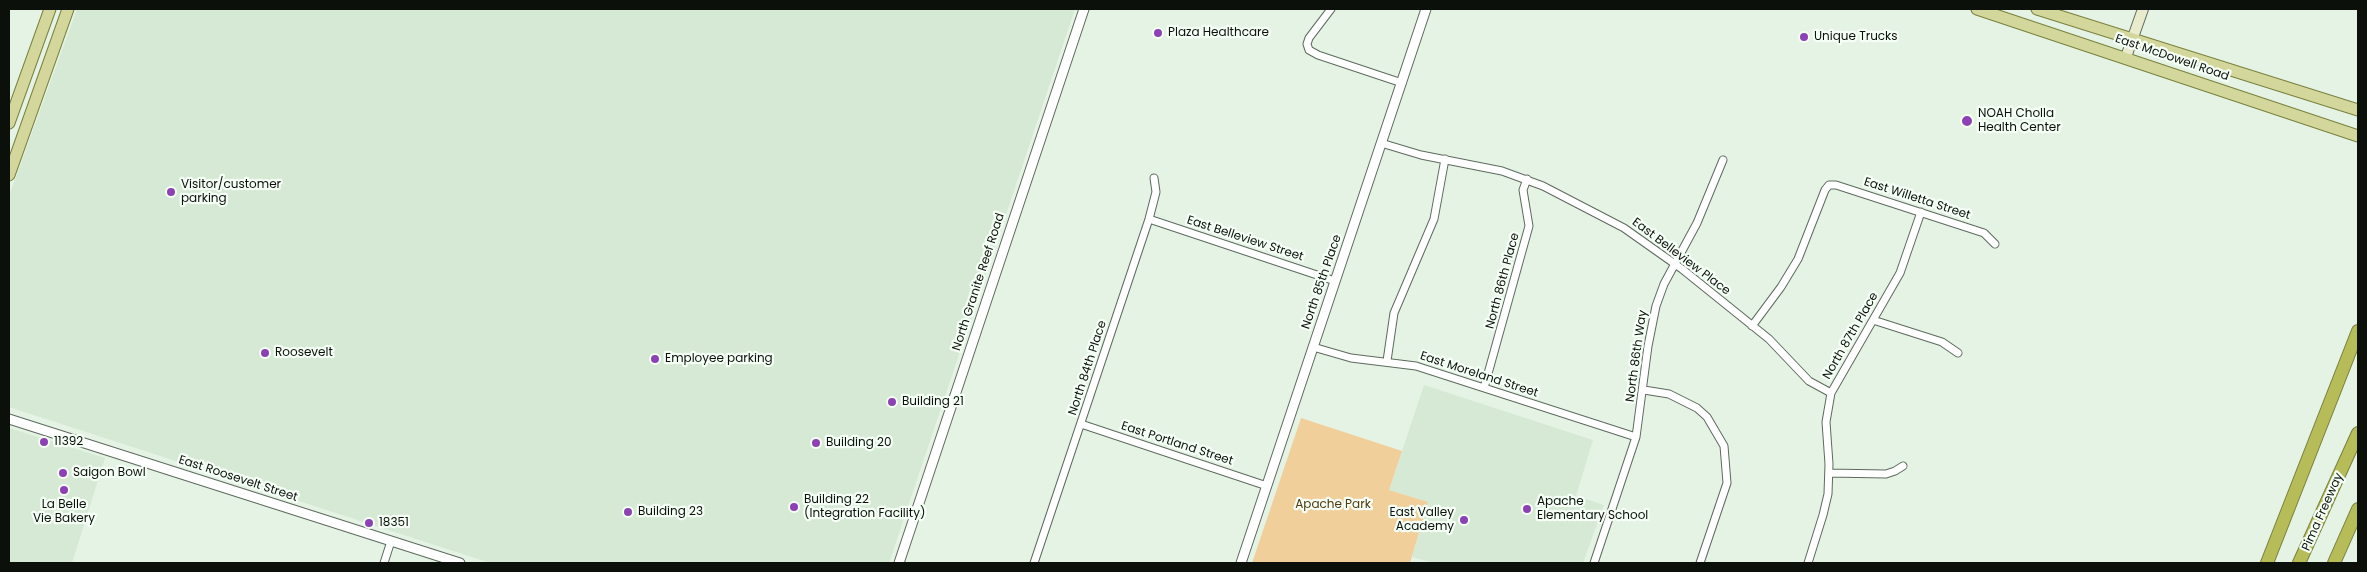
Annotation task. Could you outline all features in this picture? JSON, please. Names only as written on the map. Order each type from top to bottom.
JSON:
[{"type":"highway","points":[[2267,563],[2358,331]]},
{"type":"highway","name":"Pima Freeway","points":[[2299,563],[2358,433]]},
{"type":"highway","points":[[2334,563],[2358,509]]},
{"type":"main road","points":[[9,123],[12,101],[50,9]]},
{"type":"main road","points":[[9,175],[66,9]]},
{"type":"main road","name":"East McDowell Road","points":[[1977,9],[2126,57],[2358,136]]},
{"type":"main road","name":"East McDowell Road","points":[[2037,9],[2358,110]]},
{"type":"main road","points":[[2126,57],[2143,9]]},
{"type":"street","name":"North Granite Reef Road","points":[[899,563],[1084,9]]},
{"type":"street","points":[[1331,9],[1309,38],[1307,44],[1310,50],[1318,55],[1402,83]]},
{"type":"street","name":"North 85th Place","points":[[1241,563],[1426,9]]},
{"type":"street","name":"East Belleview Place","points":[[1381,143],[1421,155],[1502,171],[1526,179],[1588,208],[1624,228],[1676,264],[1779,349],[1808,381],[1831,393]]},
{"type":"street","points":[[1387,361],[1394,313],[1434,219],[1445,159]]},
{"type":"street","name":"North 86th Way","points":[[1594,563],[1636,437],[1644,390],[1648,346],[1656,306],[1664,284],[1697,224],[1723,160]]},
{"type":"street","name":"North 84th Place","points":[[1034,563],[1149,219],[1156,192],[1154,178]]},
{"type":"street","name":"North 86th Place","points":[[1484,388],[1529,226],[1523,190],[1526,179]]},
{"type":"street","name":"East Willetta Street","points":[[1752,326],[1781,287],[1798,259],[1825,190],[1829,185],[1836,184],[1984,233],[1995,244]]},
{"type":"street","name":"North 87th Place","points":[[1809,563],[1825,507],[1829,473],[1826,422],[1831,393],[1905,262],[1921,212]]},
{"type":"street","name":"East Belleview Street","points":[[1149,219],[1335,281]]},
{"type":"street","points":[[1873,320],[1942,342],[1958,353]]},
{"type":"street","name":"East Moreland Street","points":[[1313,347],[1351,358],[1416,366],[1636,437]]},
{"type":"street","points":[[1644,390],[1669,394],[1696,408],[1707,417],[1724,446],[1727,483],[1700,563]]},
{"type":"street","name":"East Roosevelt Street","points":[[9,419],[460,563]]},
{"type":"street","name":"East Portland Street","points":[[1081,424],[1267,486]]},
{"type":"street","points":[[1829,473],[1886,474],[1903,466]]},
{"type":"street","points":[[384,563],[390,541]]},
{"type":"shaded area","points":[[77,9],[1075,9],[889,563],[490,563],[9,407],[9,196]]},
{"type":"shaded area","points":[[1424,385],[1593,440],[1576,496],[1604,505],[1583,563],[1434,563],[1412,557],[1428,502],[1389,490]]},
{"type":"shaded area","points":[[9,428],[105,458],[72,563],[9,563]]},
{"type":"green space","name":"Apache Park","points":[[1301,418],[1402,451],[1389,490],[1428,502],[1410,563],[1252,563]]},
{"type":"place","name":"Plaza Healthcare","points":[[1158,33]]},
{"type":"place","name":"Unique Trucks","points":[[1804,37]]},
{"type":"place","name":"NOAH Cholla Health Center","points":[[1967,121]]},
{"type":"place","name":"Visitor/customer parking","points":[[171,192]]},
{"type":"place","name":"Roosevelt","points":[[265,353]]},
{"type":"place","name":"Employee parking","points":[[655,359]]},
{"type":"place","name":"Building 21","points":[[892,402]]},
{"type":"place","name":"11392","points":[[44,442]]},
{"type":"place","name":"Building 20","points":[[816,443]]},
{"type":"place","name":"Saigon Bowl","points":[[63,473]]},
{"type":"place","name":"La Belle Vie Bakery","points":[[64,490]]},
{"type":"place","name":"Building 22 (Integration Facility)","points":[[794,507]]},
{"type":"place","name":"Apache Elementary School","points":[[1527,509]]},
{"type":"place","name":"Building 23","points":[[628,512]]},
{"type":"place","name":"East Valley Academy","points":[[1464,520]]},
{"type":"place","name":"18351","points":[[369,523]]}]
